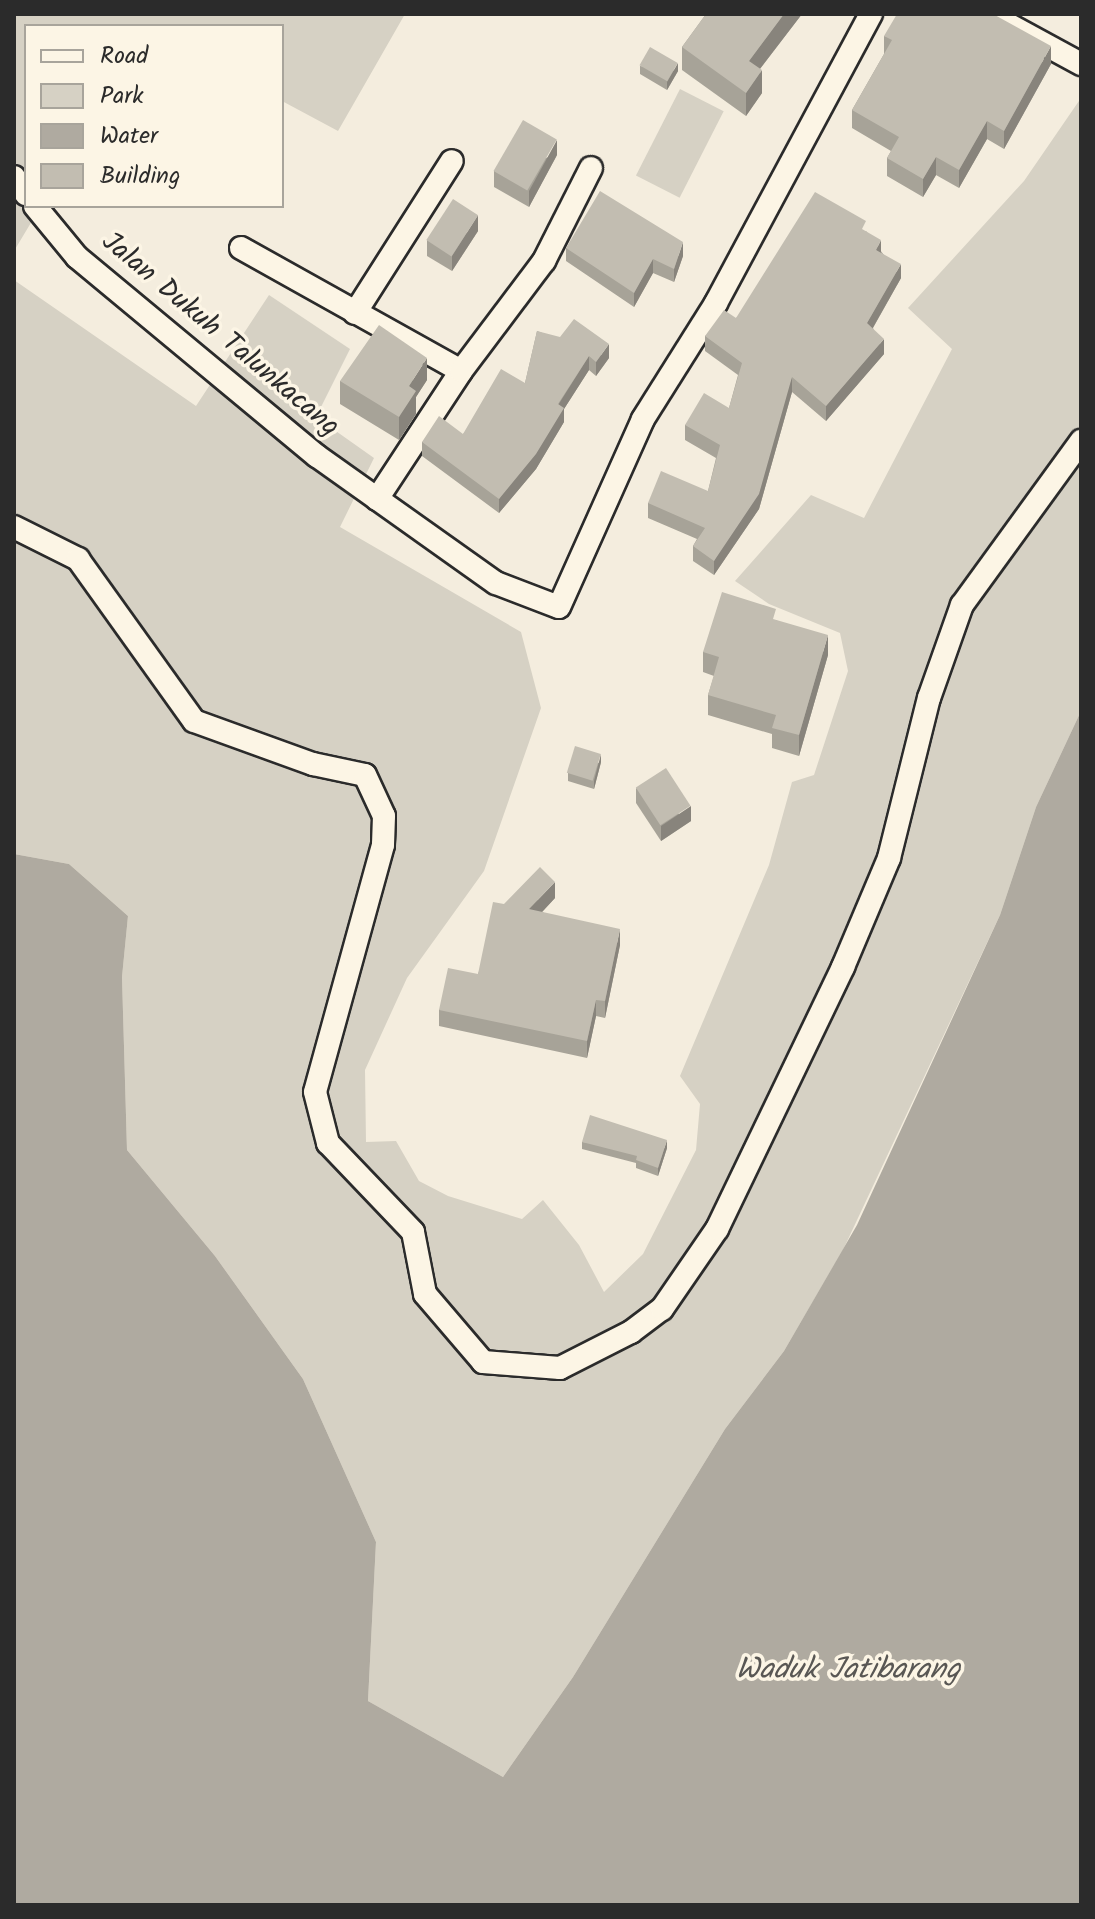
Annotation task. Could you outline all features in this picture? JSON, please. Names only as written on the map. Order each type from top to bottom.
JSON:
[{"type":"street","name":"Jalan Dukuh Talunkacang","points":[[37,208],[77,257],[317,456],[496,583],[559,607],[643,419],[716,303],[871,14]]},
{"type":"street","points":[[989,14],[1081,64]]},
{"type":"street","points":[[355,313],[452,161]]},
{"type":"street","points":[[377,499],[461,371],[544,261],[591,168]]},
{"type":"street","points":[[241,248],[461,371]]},
{"type":"street","points":[[14,527],[78,559],[194,721],[313,764],[365,775],[384,816],[383,845],[315,1092],[328,1143],[413,1232],[425,1294],[483,1362],[560,1368],[631,1332],[662,1309],[717,1229],[843,967],[889,858],[929,698],[962,605],[1081,441]]},
{"type":"green space","points":[[14,14],[405,14],[338,131],[284,102],[284,24],[24,24],[24,208],[40,208],[14,251]]},
{"type":"green space","points":[[680,89],[724,111],[680,198],[636,175]]},
{"type":"green space","points":[[1081,98],[1081,711],[1036,807],[1000,915],[843,1250],[784,1351],[725,1429],[573,1677],[503,1777],[368,1701],[376,1542],[303,1379],[215,1256],[127,1150],[122,977],[128,916],[69,864],[14,854],[14,280],[196,406],[269,295],[350,349],[316,417],[374,458],[340,527],[521,632],[541,708],[484,871],[407,978],[365,1070],[366,1142],[396,1141],[419,1181],[448,1196],[522,1219],[543,1200],[579,1245],[604,1292],[643,1254],[696,1150],[700,1104],[680,1076],[769,865],[792,782],[814,775],[848,671],[840,633],[769,604],[735,581],[811,495],[864,518],[952,349],[908,308],[1024,181]]},
{"type":"water","name":"Waduk Jatibarang","points":[[1081,711],[1081,1905],[14,1905],[14,854],[69,864],[128,916],[122,977],[127,1150],[215,1256],[303,1379],[376,1542],[368,1701],[503,1777],[573,1677],[725,1429],[784,1351],[857,1225],[1000,915],[1036,807]]},
{"type":"building","points":[[706,14],[784,14],[749,61],[762,70],[746,93],[682,47]]},
{"type":"building","points":[[897,14],[993,14],[1051,46],[1004,131],[987,121],[959,170],[936,157],[923,179],[887,158],[899,137],[852,110],[892,40],[884,36]]},
{"type":"building","points":[[650,47],[678,63],[667,81],[640,65]]},
{"type":"building","points":[[523,120],[557,140],[527,191],[494,171]]},
{"type":"building","points":[[600,191],[683,242],[674,269],[653,259],[634,293],[566,248]]},
{"type":"building","points":[[815,192],[866,221],[862,229],[881,240],[876,250],[901,264],[867,323],[884,339],[826,406],[792,377],[759,494],[714,561],[693,546],[705,528],[648,503],[661,471],[708,491],[720,445],[685,425],[704,393],[729,408],[742,363],[705,336],[724,310],[736,318]]},
{"type":"building","points":[[453,199],[478,215],[451,256],[426,240]]},
{"type":"building","points":[[574,319],[609,344],[596,362],[589,356],[558,404],[564,408],[536,454],[499,499],[422,442],[439,416],[463,434],[501,369],[525,383],[537,331],[560,337]]},
{"type":"building","points":[[379,325],[427,358],[409,386],[416,391],[399,417],[340,381]]},
{"type":"building","points":[[722,592],[776,609],[773,619],[828,635],[799,735],[772,728],[776,715],[708,695],[719,657],[703,652]]},
{"type":"building","points":[[575,746],[601,754],[593,781],[567,773]]},
{"type":"building","points":[[666,768],[691,806],[660,825],[636,788]]},
{"type":"building","points":[[540,867],[555,882],[529,909],[620,929],[605,1001],[596,1000],[587,1041],[439,1010],[448,968],[478,974],[493,902],[504,904]]},
{"type":"building","points":[[590,1115],[667,1140],[658,1168],[636,1160],[637,1156],[582,1142]]}]
